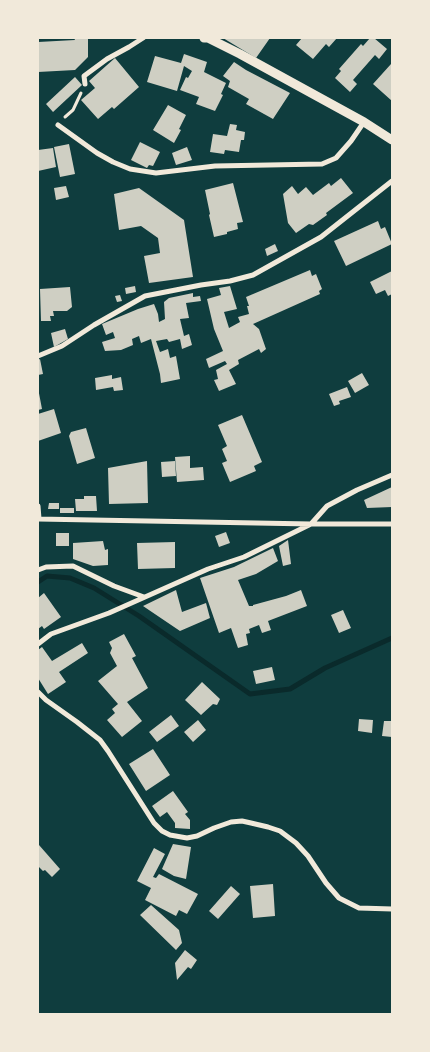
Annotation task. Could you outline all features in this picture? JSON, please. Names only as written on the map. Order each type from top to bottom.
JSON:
[{"type":"street","points":[[85,84],[84,76],[107,59],[143,38]]},
{"type":"street","points":[[204,38],[208,38],[240,54],[364,122],[392,140]]},
{"type":"street","points":[[58,125],[113,162],[130,169],[156,173],[215,166],[322,164],[336,158],[364,122]]},
{"type":"street","points":[[38,356],[62,346],[145,296],[253,275],[321,237],[392,182]]},
{"type":"street","points":[[38,644],[51,634],[110,612],[208,569],[244,557],[311,524],[327,506],[357,490],[392,475]]},
{"type":"street","points":[[38,506],[38,519],[392,524]]},
{"type":"street","points":[[38,570],[46,567],[73,566],[142,598]]},
{"type":"street","points":[[38,692],[100,740],[154,823],[162,831],[187,838],[231,822],[242,821],[268,827],[280,832],[296,843],[339,898],[359,908],[392,909]]},
{"type":"path","points":[[58,125],[73,110],[85,84]]},
{"type":"building","points":[[74,38],[88,38],[88,57],[75,70],[38,72],[38,42],[75,40]]},
{"type":"building","points":[[223,38],[270,38],[256,58]]},
{"type":"building","points":[[302,38],[337,38],[329,47],[326,44],[313,59],[296,45]]},
{"type":"building","points":[[370,38],[374,38],[387,49],[379,59],[375,55],[353,80],[357,84],[350,92],[335,78],[341,71],[339,69],[361,44],[363,46]]},
{"type":"building","points":[[184,54],[207,62],[204,72],[226,83],[221,94],[223,95],[215,111],[196,104],[199,97],[180,90],[186,77],[188,78],[192,71],[184,66],[177,91],[147,82],[155,56],[181,63]]},
{"type":"building","points":[[115,58],[139,87],[114,109],[112,107],[98,119],[81,100],[95,88],[89,81]]},
{"type":"building","points":[[234,62],[290,93],[273,119],[246,104],[249,99],[228,87],[230,81],[223,76]]},
{"type":"building","points":[[392,65],[392,101],[373,84]]},
{"type":"building","points":[[75,77],[82,85],[53,112],[46,104]]},
{"type":"building","points":[[168,105],[186,115],[174,143],[153,130]]},
{"type":"building","points":[[230,124],[237,125],[236,130],[245,132],[244,140],[241,140],[239,152],[225,150],[224,154],[210,152],[213,134],[227,136]]},
{"type":"building","points":[[140,142],[160,152],[153,166],[149,165],[147,168],[131,160]]},
{"type":"building","points":[[69,144],[75,174],[60,177],[54,147]]},
{"type":"building","points":[[187,147],[192,160],[176,165],[172,153]]},
{"type":"building","points":[[53,148],[56,167],[38,171],[38,150]]},
{"type":"building","points":[[341,178],[353,193],[313,225],[309,224],[296,233],[288,223],[283,194],[292,186],[298,194],[306,187],[313,195],[329,183],[331,186]]},
{"type":"building","points":[[233,183],[243,222],[237,223],[238,229],[214,237],[205,190]]},
{"type":"building","points":[[66,186],[69,197],[56,200],[54,188]]},
{"type":"building","points":[[139,188],[184,220],[193,277],[149,283],[144,256],[160,253],[158,238],[141,226],[119,230],[114,194]]},
{"type":"building","points":[[378,221],[381,229],[385,227],[392,244],[346,266],[334,241]]},
{"type":"building","points":[[275,244],[278,251],[267,256],[265,249]]},
{"type":"building","points":[[310,270],[312,276],[316,274],[322,289],[319,291],[320,294],[253,324],[259,329],[266,349],[261,353],[259,349],[238,360],[239,364],[229,370],[236,384],[219,391],[214,380],[218,379],[216,370],[227,364],[225,361],[209,368],[206,359],[223,351],[214,329],[207,299],[221,295],[219,288],[230,286],[237,309],[224,312],[229,328],[240,322],[238,317],[249,314],[246,297]]},
{"type":"building","points":[[392,271],[392,294],[388,296],[385,290],[376,294],[370,282]]},
{"type":"building","points":[[135,286],[136,292],[126,294],[125,288]]},
{"type":"building","points":[[70,287],[72,307],[67,311],[53,311],[54,316],[50,316],[51,321],[41,321],[40,289]]},
{"type":"building","points":[[193,293],[193,297],[200,296],[201,301],[186,303],[189,318],[180,319],[184,336],[189,334],[192,345],[182,349],[180,339],[169,342],[167,339],[156,341],[160,352],[168,349],[170,358],[176,356],[180,379],[161,383],[151,339],[141,343],[139,336],[132,339],[133,345],[121,350],[105,351],[102,342],[115,338],[113,332],[106,335],[102,324],[154,304],[159,322],[165,319],[164,302],[169,298]]},
{"type":"building","points":[[120,295],[122,301],[117,302],[115,296]]},
{"type":"building","points":[[65,329],[68,339],[54,347],[51,333]]},
{"type":"building","points":[[40,359],[43,374],[38,375],[38,360]]},
{"type":"building","points":[[362,373],[369,385],[355,393],[348,381]]},
{"type":"building","points":[[112,375],[112,379],[121,377],[123,390],[114,391],[113,387],[96,390],[95,378]]},
{"type":"building","points":[[347,387],[351,397],[339,401],[340,404],[334,406],[329,394]]},
{"type":"building","points":[[38,388],[42,409],[38,410]]},
{"type":"building","points":[[54,409],[61,433],[38,441],[38,414]]},
{"type":"building","points":[[242,415],[262,462],[254,466],[256,471],[230,482],[222,463],[227,461],[222,449],[227,446],[218,425]]},
{"type":"building","points":[[86,428],[95,458],[77,464],[69,436],[71,432]]},
{"type":"building","points":[[190,456],[190,468],[203,467],[204,480],[177,482],[175,457]]},
{"type":"building","points":[[147,461],[148,503],[109,504],[108,468]]},
{"type":"building","points":[[175,461],[176,476],[162,477],[161,462]]},
{"type":"building","points":[[392,487],[392,507],[367,508],[364,500]]},
{"type":"building","points":[[84,496],[96,496],[97,511],[76,511],[75,499],[84,499]]},
{"type":"building","points":[[49,503],[59,503],[59,509],[48,509]]},
{"type":"building","points":[[60,508],[74,508],[74,513],[60,513]]},
{"type":"building","points":[[226,532],[230,543],[219,547],[215,536]]},
{"type":"building","points":[[56,533],[69,533],[69,546],[56,546]]},
{"type":"building","points":[[288,540],[291,564],[283,566],[279,546]]},
{"type":"building","points":[[103,541],[105,550],[108,549],[108,565],[93,566],[73,559],[73,543]]},
{"type":"building","points":[[175,542],[175,568],[138,569],[137,543]]},
{"type":"building","points":[[273,548],[278,561],[256,574],[238,580],[249,606],[301,590],[307,606],[268,621],[271,630],[262,633],[259,625],[249,629],[250,633],[246,634],[248,645],[238,648],[231,628],[219,633],[200,578],[234,567]]},
{"type":"building","points":[[176,590],[182,612],[206,603],[210,618],[180,631],[143,606]]},
{"type":"building","points":[[44,593],[61,617],[44,629],[42,626],[38,629],[38,598]]},
{"type":"building","points":[[343,610],[351,628],[339,633],[331,615]]},
{"type":"building","points":[[124,634],[136,656],[132,658],[148,688],[127,702],[142,721],[122,737],[107,720],[115,713],[112,709],[118,704],[98,681],[117,666],[110,653],[112,648],[109,642]]},
{"type":"building","points":[[82,643],[88,653],[59,672],[66,682],[48,694],[38,678],[38,650],[42,647],[52,661]]},
{"type":"building","points":[[272,667],[275,680],[256,684],[253,671]]},
{"type":"building","points":[[202,682],[220,699],[217,705],[213,704],[201,715],[185,700]]},
{"type":"building","points":[[171,715],[179,726],[157,742],[149,732]]},
{"type":"building","points":[[359,719],[373,720],[372,733],[358,731]]},
{"type":"building","points":[[198,720],[206,730],[193,742],[184,732]]},
{"type":"building","points":[[384,721],[392,721],[392,737],[382,736]]},
{"type":"building","points":[[153,749],[170,775],[146,791],[129,764]]},
{"type":"building","points":[[173,791],[188,812],[185,814],[190,820],[190,829],[175,828],[175,823],[167,812],[160,817],[152,806]]},
{"type":"building","points":[[173,844],[191,847],[186,879],[174,876],[162,869]]},
{"type":"building","points":[[39,845],[60,869],[52,877],[38,866]]},
{"type":"building","points":[[154,848],[165,854],[153,877],[156,878],[159,874],[198,894],[187,914],[179,910],[176,916],[145,900],[151,888],[137,881]]},
{"type":"building","points":[[273,884],[275,916],[253,918],[250,886]]},
{"type":"building","points":[[231,886],[240,894],[218,919],[209,911]]},
{"type":"building","points":[[151,905],[179,930],[182,943],[176,950],[140,915]]},
{"type":"building","points":[[185,950],[197,960],[191,969],[188,967],[177,980],[175,963]]},
{"type":"waterway","points":[[38,582],[47,576],[70,578],[94,588],[139,616],[250,694],[290,689],[325,668],[392,638]]}]
